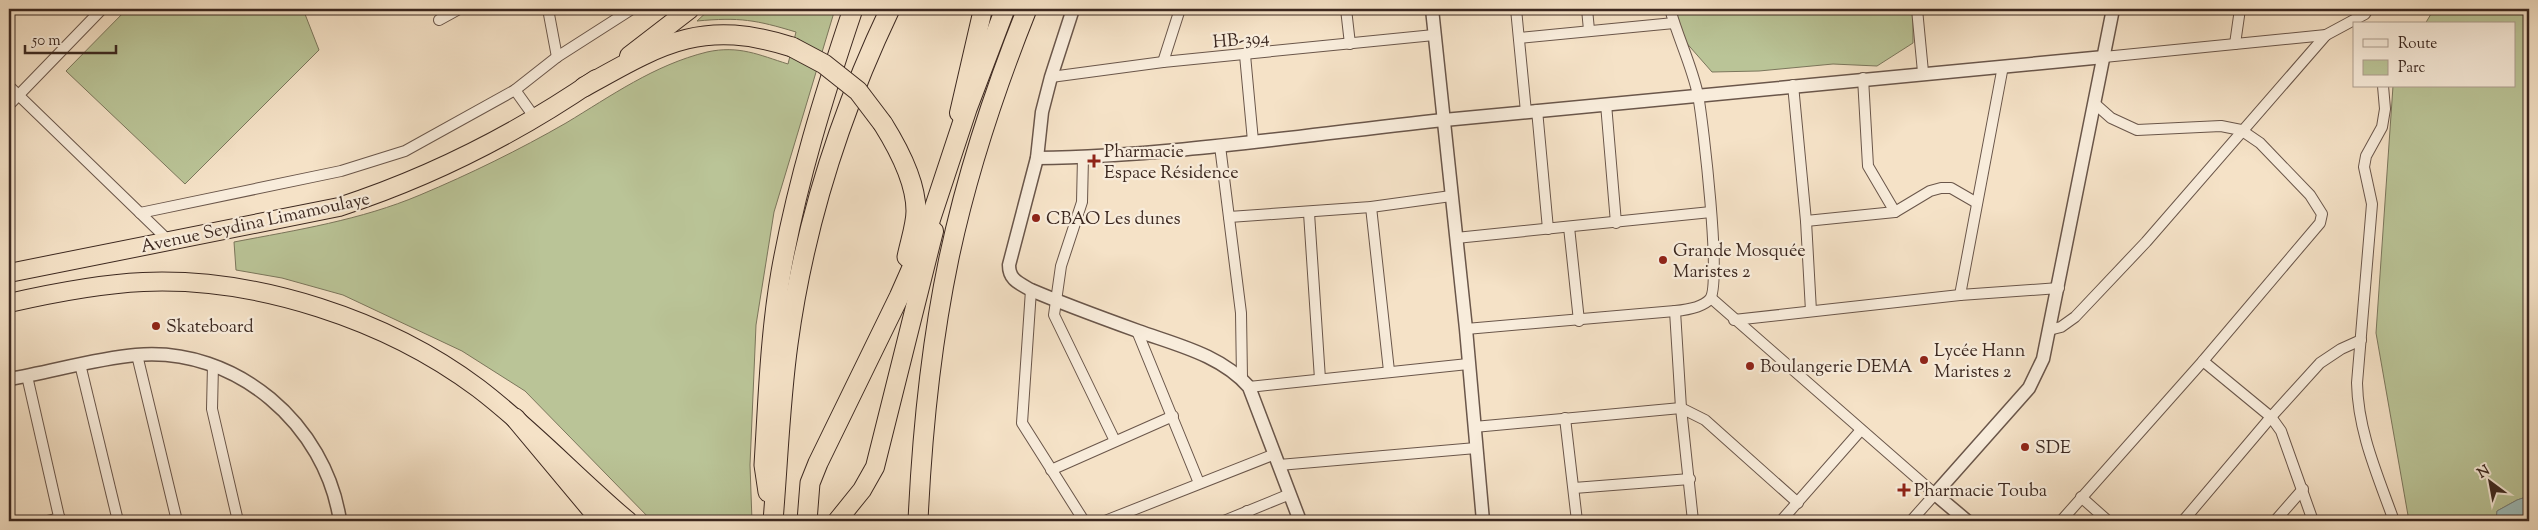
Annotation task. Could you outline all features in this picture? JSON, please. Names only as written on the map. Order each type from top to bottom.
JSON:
[{"type":"highway","name":"Avenue Seydina Limamoulaye","points":[[9,273],[339,207],[392,190],[451,164],[534,118],[584,87],[656,37],[690,9]]},
{"type":"highway","points":[[772,521],[764,465],[776,304],[804,169],[853,9]]},
{"type":"highway","points":[[772,521],[787,346],[808,233],[829,158],[849,102],[890,9]]},
{"type":"highway","points":[[943,185],[983,9]]},
{"type":"highway","points":[[837,521],[862,490],[875,467],[924,253],[943,185],[967,109],[1005,9]]},
{"type":"highway","points":[[918,521],[928,398],[949,258],[975,158],[1012,47],[1027,9]]},
{"type":"highway","points":[[584,87],[643,54],[670,43],[697,36],[760,37],[792,47],[824,64],[858,91],[883,124],[901,155],[916,211],[924,253],[887,320]]},
{"type":"highway","points":[[807,521],[810,483],[818,463],[898,294],[916,211]]},
{"type":"highway","name":"Avenue Seydina Limamoulaye","points":[[9,303],[82,289],[143,282],[200,284],[274,296],[310,305],[388,334],[430,357],[478,388],[547,445],[628,521]]},
{"type":"highway","points":[[515,418],[601,521]]},
{"type":"street","points":[[9,105],[102,9]]},
{"type":"street","points":[[439,20],[459,9]]},
{"type":"street","points":[[548,9],[558,57]]},
{"type":"street","points":[[140,213],[374,162],[405,151],[515,90],[558,57],[632,9]]},
{"type":"street","points":[[1073,9],[1042,112],[1037,158],[1009,264],[1009,273],[1015,282],[1055,300],[1209,358],[1246,383],[1320,379],[1468,364]]},
{"type":"street","points":[[1163,62],[1180,9]]},
{"type":"street","points":[[1346,9],[1350,44]]},
{"type":"street","points":[[1432,9],[1466,329],[1483,521]]},
{"type":"street","points":[[1516,9],[1548,228]]},
{"type":"street","points":[[1587,9],[1589,30]]},
{"type":"street","points":[[1466,329],[1579,321],[1675,311],[1701,305],[1711,298],[1715,286],[1711,212],[1698,95],[1670,9]]},
{"type":"street","points":[[1917,9],[1923,72]]},
{"type":"street","points":[[1911,521],[2029,388],[2043,359],[2059,288],[2113,9]]},
{"type":"street","points":[[2235,44],[2240,9]]},
{"type":"street","points":[[2354,22],[2367,16]]},
{"type":"street","points":[[1037,158],[1083,157],[1220,146],[1532,111],[1923,72],[2104,57],[2326,35],[2353,22]]},
{"type":"street","points":[[1519,38],[1674,23]]},
{"type":"street","name":"HB-394","points":[[1051,77],[1163,62],[1434,35]]},
{"type":"street","points":[[2049,330],[2061,327],[2074,317],[2146,242],[2241,130],[2326,35]]},
{"type":"street","points":[[1245,55],[1253,141]]},
{"type":"street","points":[[1960,295],[2003,66]]},
{"type":"street","points":[[1863,78],[1868,166],[1894,212]]},
{"type":"street","points":[[9,86],[169,241]]},
{"type":"street","points":[[1793,86],[1806,221],[1811,311]]},
{"type":"street","points":[[2383,88],[2385,109],[2382,127],[2366,156],[2364,167],[2372,204],[2357,383],[2357,409],[2364,437],[2394,521]]},
{"type":"street","points":[[515,90],[534,118]]},
{"type":"street","points":[[2061,521],[2203,361],[2320,223],[2322,214],[2318,204],[2298,182],[2260,143],[2241,130],[2221,126],[2137,130],[2111,118],[2094,103]]},
{"type":"street","points":[[1606,104],[1616,223]]},
{"type":"street","points":[[1220,146],[1241,313],[1246,383],[1300,521]]},
{"type":"street","points":[[1083,157],[1082,202],[1062,266],[1055,300],[1054,316],[1115,441]]},
{"type":"street","points":[[1806,221],[1894,212],[1930,191],[1941,188],[1951,188],[1977,203]]},
{"type":"street","points":[[1229,217],[1371,208],[1451,196]]},
{"type":"street","points":[[1371,208],[1389,371]]},
{"type":"street","points":[[1456,238],[1711,212]]},
{"type":"street","points":[[1309,213],[1320,379]]},
{"type":"street","points":[[1569,227],[1579,321]]},
{"type":"street","points":[[1734,320],[1960,295],[2059,288]]},
{"type":"street","points":[[1031,290],[1021,419],[1084,521]]},
{"type":"street","points":[[1711,298],[1967,521]]},
{"type":"street","points":[[1675,311],[1681,408],[1693,521]]},
{"type":"street","points":[[1137,331],[1199,483]]},
{"type":"street","points":[[2183,521],[2271,417],[2320,363],[2341,349],[2361,340]]},
{"type":"street","points":[[137,355],[178,521]]},
{"type":"street","points":[[9,379],[80,364],[137,355],[171,356],[213,365],[249,382],[290,415],[305,433],[329,477],[340,521]]},
{"type":"street","points":[[2203,361],[2271,417],[2280,431],[2313,521]]},
{"type":"street","points":[[80,364],[118,521]]},
{"type":"street","points":[[213,365],[212,410],[238,521]]},
{"type":"street","points":[[27,376],[60,520],[47,521]]},
{"type":"street","points":[[1474,427],[1681,408],[1705,420],[1798,503]]},
{"type":"street","points":[[1051,470],[1173,416]]},
{"type":"street","points":[[1565,418],[1577,521]]},
{"type":"street","points":[[1781,521],[1861,430]]},
{"type":"street","points":[[1105,521],[1199,483],[1277,460],[1476,448]]},
{"type":"street","points":[[1574,488],[1690,479]]},
{"type":"street","points":[[2276,521],[2303,490]]},
{"type":"street","points":[[1224,521],[1248,516],[1290,494]]},
{"type":"street","points":[[2081,497],[2108,521]]},
{"type":"green space","points":[[127,9],[303,9],[319,50],[185,184],[66,71]]},
{"type":"green space","points":[[710,9],[835,9],[774,212],[756,325],[750,465],[752,521],[652,521],[525,391],[462,351],[343,295],[282,278],[236,270],[234,242],[352,218],[398,204],[512,152],[566,123],[634,82],[669,65],[718,50],[749,52],[788,64],[796,32],[748,20],[697,21]]},
{"type":"green space","points":[[1674,9],[1913,9],[1913,43],[1877,66],[1833,64],[1759,71],[1712,72],[1683,39]]},
{"type":"green space","points":[[2434,9],[2529,9],[2529,496],[2497,511],[2496,521],[2409,521],[2376,333],[2393,88],[2516,88],[2516,22],[2426,22]]},
{"type":"water","points":[[2529,496],[2529,521],[2496,521],[2497,511]]},
{"type":"place","name":"Pharmacie Espace Résidence","points":[[1094,161]]},
{"type":"place","name":"CBAO Les dunes","points":[[1036,218]]},
{"type":"place","name":"Grande Mosquée Maristes 2","points":[[1663,260]]},
{"type":"place","name":"Skateboard","points":[[156,326]]},
{"type":"place","name":"Lycée Hann Maristes 2","points":[[1924,360]]},
{"type":"place","name":"Boulangerie DEMA","points":[[1750,366]]},
{"type":"place","name":"SDE","points":[[2025,447]]},
{"type":"place","name":"Pharmacie Touba","points":[[1904,490]]}]
